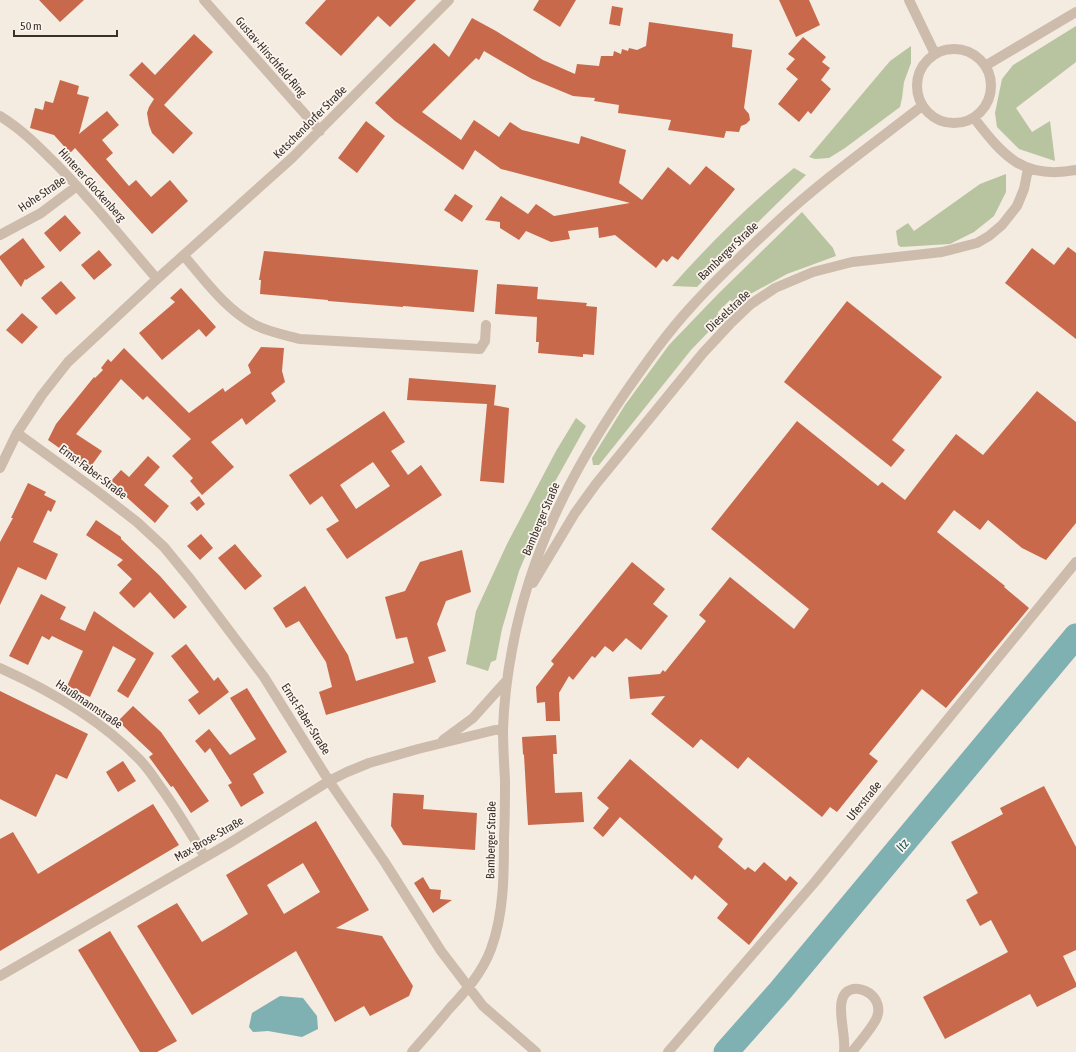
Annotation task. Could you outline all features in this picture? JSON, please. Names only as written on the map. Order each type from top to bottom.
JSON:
[{"type":"street","name":"Gustav-Hirschfeld-Ring","points":[[204,0],[320,131]]},
{"type":"street","name":"Ketschendorfer Straße","points":[[0,468],[17,433],[42,395],[68,362],[157,279],[292,158],[449,0]]},
{"type":"street","points":[[909,0],[935,54]]},
{"type":"street","points":[[985,66],[1076,12]]},
{"type":"street","points":[[948,49],[962,50],[975,56],[985,66],[990,80],[990,94],[984,108],[974,118],[960,124],[945,123],[932,117],[922,106],[916,92],[917,77],[924,64],[935,54],[948,49]]},
{"type":"street","name":"Bamberger Straße","points":[[412,1052],[469,988],[480,972],[491,949],[500,918],[504,866],[505,783],[503,728],[507,680],[512,647],[524,599],[541,546],[558,506],[607,419],[674,326],[692,306],[777,222],[830,177],[922,106]]},
{"type":"street","name":"Hinterer Glockenberg","points":[[0,116],[12,123],[34,142],[77,186],[157,279]]},
{"type":"street","points":[[974,118],[986,134],[1014,162],[1028,168],[1047,173],[1060,173],[1076,170]]},
{"type":"street","name":"Dieselstraße","points":[[524,599],[575,513],[596,484],[703,353],[751,304],[775,288],[813,272],[852,262],[942,252],[977,243],[989,236],[1002,225],[1017,206],[1024,189],[1028,168]]},
{"type":"street","name":"Hohe Straße","points":[[0,235],[41,213],[77,186]]},
{"type":"street","points":[[184,256],[225,303],[236,313],[256,326],[293,337],[315,340],[480,349],[485,341],[486,325]]},
{"type":"street","name":"Ernst-Faber-Straße","points":[[17,433],[137,522],[164,547],[230,630],[264,678],[329,782],[384,861],[441,952],[483,1006],[536,1052]]},
{"type":"street","name":"Uferstraße","points":[[668,1052],[807,891],[1076,562]]},
{"type":"street","name":"Haußmannstraße","points":[[0,668],[29,681],[84,714],[107,729],[140,759],[173,805],[205,857]]},
{"type":"street","name":"Max-Brose-Straße","points":[[438,744],[473,718],[507,680]]},
{"type":"street","name":"Max-Brose-Straße","points":[[0,976],[205,857],[329,782],[369,763],[503,728]]},
{"type":"street","points":[[844,1052],[845,1035],[841,1007],[842,999],[849,991],[858,989],[867,991],[876,999],[878,1008],[877,1017],[852,1052]]},
{"type":"green space","points":[[1076,26],[1076,62],[1016,108],[1032,132],[1050,121],[1055,161],[1019,149],[997,127],[995,113],[1002,79],[1013,65]]},
{"type":"green space","points":[[911,46],[911,63],[904,82],[900,107],[845,148],[829,158],[815,159],[809,157],[890,61]]},
{"type":"green space","points":[[794,168],[806,175],[748,232],[697,287],[672,286],[731,224]]},
{"type":"green space","points":[[1006,174],[1006,192],[994,216],[974,232],[950,244],[901,247],[898,245],[896,231],[908,223],[914,231],[980,184]]},
{"type":"green space","points":[[802,212],[833,248],[836,256],[787,274],[734,303],[730,300],[718,312],[717,323],[691,350],[599,465],[593,465],[592,458],[625,405],[669,345],[718,294]]},
{"type":"green space","points":[[576,418],[586,426],[547,496],[531,543],[519,571],[502,629],[496,660],[491,662],[488,671],[466,664],[476,611],[507,544],[556,451]]},
{"type":"water","points":[[280,996],[303,998],[317,1016],[318,1029],[302,1037],[268,1031],[253,1032],[249,1027],[252,1013]]},
{"type":"building","points":[[39,0],[84,0],[60,22]]},
{"type":"building","points":[[326,0],[416,0],[390,27],[378,16],[341,56],[305,23]]},
{"type":"building","points":[[539,0],[576,0],[560,27],[533,10]]},
{"type":"building","points":[[779,0],[809,0],[820,25],[796,37]]},
{"type":"building","points":[[612,6],[623,8],[620,26],[609,24]]},
{"type":"building","points":[[472,18],[543,60],[575,74],[577,64],[599,66],[601,56],[613,56],[614,51],[621,54],[622,49],[628,51],[629,48],[637,50],[646,46],[649,22],[733,34],[732,47],[752,50],[744,108],[749,114],[750,120],[741,126],[739,132],[726,131],[724,138],[668,130],[671,120],[618,113],[619,105],[594,101],[595,98],[573,96],[532,79],[484,51],[479,60],[476,58],[422,112],[461,140],[474,120],[499,137],[510,122],[522,130],[579,144],[581,136],[626,150],[619,183],[642,200],[668,167],[690,185],[706,166],[735,189],[678,260],[672,256],[667,262],[663,259],[656,268],[615,235],[599,238],[598,227],[568,231],[570,239],[551,242],[526,231],[519,240],[500,228],[500,222],[485,220],[501,196],[528,214],[536,204],[554,216],[630,203],[501,169],[475,150],[463,170],[395,121],[375,103],[434,43],[449,57]]},
{"type":"building","points":[[194,34],[213,52],[164,105],[193,133],[173,154],[152,133],[149,125],[147,113],[154,99],[129,75],[142,62],[155,75]]},
{"type":"building","points":[[803,37],[826,57],[822,62],[830,68],[821,80],[831,89],[811,114],[808,111],[799,122],[778,104],[798,79],[786,69],[795,59],[788,54]]},
{"type":"building","points":[[60,80],[79,86],[77,94],[89,97],[79,134],[107,111],[119,125],[102,140],[113,153],[106,159],[129,186],[136,180],[151,197],[170,180],[188,201],[152,234],[75,148],[70,153],[54,135],[30,128],[35,108],[43,110],[45,101],[53,103]]},
{"type":"building","points":[[366,121],[385,136],[357,173],[338,158]]},
{"type":"building","points":[[455,194],[473,206],[462,222],[444,210]]},
{"type":"building","points":[[65,215],[81,233],[60,252],[44,233]]},
{"type":"building","points":[[23,238],[45,267],[26,280],[25,279],[21,287],[0,259],[0,256]]},
{"type":"building","points":[[1068,247],[1076,253],[1076,339],[1005,283],[1032,248],[1054,265]]},
{"type":"building","points":[[99,250],[112,265],[94,280],[81,265]]},
{"type":"building","points":[[264,251],[478,270],[474,312],[328,301],[260,294],[261,280],[259,280]]},
{"type":"building","points":[[61,281],[76,298],[56,315],[41,298]]},
{"type":"building","points":[[497,284],[538,287],[537,299],[587,303],[586,306],[597,307],[594,355],[583,354],[583,357],[538,353],[539,342],[536,342],[537,317],[495,314]]},
{"type":"building","points":[[181,288],[216,327],[206,337],[199,329],[162,360],[139,333],[175,302],[170,298]]},
{"type":"building","points":[[847,301],[942,377],[892,440],[905,450],[891,467],[784,382]]},
{"type":"building","points":[[22,313],[38,327],[22,344],[6,330]]},
{"type":"building","points":[[261,347],[284,348],[282,371],[285,382],[271,393],[276,401],[246,425],[242,418],[211,442],[234,467],[202,495],[190,481],[193,478],[172,456],[191,439],[147,396],[143,400],[121,379],[76,434],[102,451],[89,469],[48,440],[56,424],[94,377],[95,378],[103,370],[101,368],[108,359],[111,362],[124,348],[189,413],[223,388],[225,392],[251,373],[248,365]]},
{"type":"building","points":[[409,378],[496,385],[493,405],[509,408],[504,483],[480,481],[487,404],[407,400]]},
{"type":"building","points":[[1037,391],[1076,422],[1076,523],[1046,560],[1022,548],[988,520],[980,530],[954,510],[937,532],[1005,586],[1004,587],[1029,608],[946,708],[922,689],[869,754],[878,761],[837,812],[830,807],[822,817],[748,757],[738,769],[701,739],[693,748],[651,714],[665,696],[630,699],[628,677],[660,674],[663,670],[665,672],[706,621],[699,615],[730,577],[794,629],[809,609],[711,529],[797,421],[878,486],[882,482],[905,500],[956,434],[983,455]]},
{"type":"building","points":[[384,411],[405,442],[391,451],[408,475],[421,465],[442,495],[347,559],[326,529],[339,521],[322,496],[310,505],[289,475]],"holes":[[[373,462],[390,486],[356,509],[340,485]]]},
{"type":"building","points":[[148,456],[160,467],[144,485],[169,506],[155,523],[110,482],[121,470],[129,477]]},
{"type":"building","points":[[28,483],[46,492],[44,495],[56,501],[51,512],[48,510],[33,542],[58,554],[46,580],[18,567],[0,605],[0,542],[13,518],[11,518]]},
{"type":"building","points":[[199,496],[205,504],[197,511],[190,503]]},
{"type":"building","points":[[96,520],[121,537],[121,539],[160,576],[187,607],[174,619],[150,592],[134,608],[119,593],[132,579],[117,565],[123,560],[86,535]]},
{"type":"building","points":[[201,534],[213,548],[200,560],[187,546]]},
{"type":"building","points":[[235,544],[262,576],[245,590],[218,558]]},
{"type":"building","points":[[462,550],[471,592],[446,601],[437,624],[446,651],[428,657],[436,682],[326,715],[319,692],[332,687],[326,662],[299,621],[286,628],[273,608],[305,586],[348,655],[356,681],[414,663],[407,637],[396,639],[385,597],[405,591],[420,562]]},
{"type":"building","points":[[632,562],[665,589],[653,604],[668,616],[641,650],[626,638],[613,652],[605,646],[595,658],[592,656],[573,680],[569,676],[559,693],[560,721],[546,721],[545,702],[537,703],[536,687],[554,664],[551,661]]},
{"type":"building","points":[[41,594],[66,607],[60,619],[85,631],[94,611],[154,653],[128,698],[117,691],[136,659],[113,646],[90,697],[67,686],[83,651],[52,636],[49,640],[42,636],[28,665],[9,656]]},
{"type":"building","points":[[186,644],[214,681],[218,677],[229,692],[199,715],[188,700],[199,692],[171,656]]},
{"type":"building","points":[[247,688],[287,752],[253,774],[264,793],[241,807],[228,785],[232,783],[210,748],[205,753],[195,741],[209,729],[230,755],[256,739],[230,698]]},
{"type":"building","points":[[0,691],[88,734],[67,779],[56,774],[36,817],[0,799]]},
{"type":"building","points":[[133,706],[161,732],[209,801],[191,813],[173,786],[171,787],[149,757],[153,754],[118,721]]},
{"type":"building","points":[[556,735],[557,754],[553,754],[555,793],[582,792],[584,822],[528,825],[522,737]]},
{"type":"building","points":[[630,759],[723,839],[718,847],[745,870],[748,867],[755,872],[764,862],[786,881],[790,876],[798,883],[749,945],[717,918],[728,904],[695,875],[692,880],[620,817],[603,837],[593,828],[609,808],[597,798]]},
{"type":"building","points":[[123,761],[136,781],[118,792],[106,772]]},
{"type":"building","points":[[1044,786],[1076,847],[1076,950],[1063,956],[1076,983],[1076,987],[1037,1007],[1030,994],[945,1039],[923,997],[1008,952],[991,920],[980,926],[966,900],[978,893],[951,842],[1003,814],[1000,808]]},
{"type":"building","points":[[393,793],[424,795],[423,809],[477,813],[475,850],[403,845],[391,826]]},
{"type":"building","points":[[153,804],[179,845],[0,951],[0,839],[13,832],[38,874]]},
{"type":"building","points":[[316,821],[369,910],[336,928],[382,936],[413,986],[409,996],[370,1016],[364,1006],[335,1022],[296,951],[192,1015],[137,926],[177,903],[202,942],[248,914],[226,875]],"holes":[[[303,863],[320,892],[284,914],[267,885]]]},
{"type":"building","points":[[423,877],[430,889],[441,890],[440,899],[452,900],[433,913],[414,883]]},
{"type":"building","points":[[110,931],[177,1041],[157,1052],[140,1052],[78,950]]},
{"type":"waterway","name":"Itz","points":[[726,1052],[780,991],[1076,636]]}]
